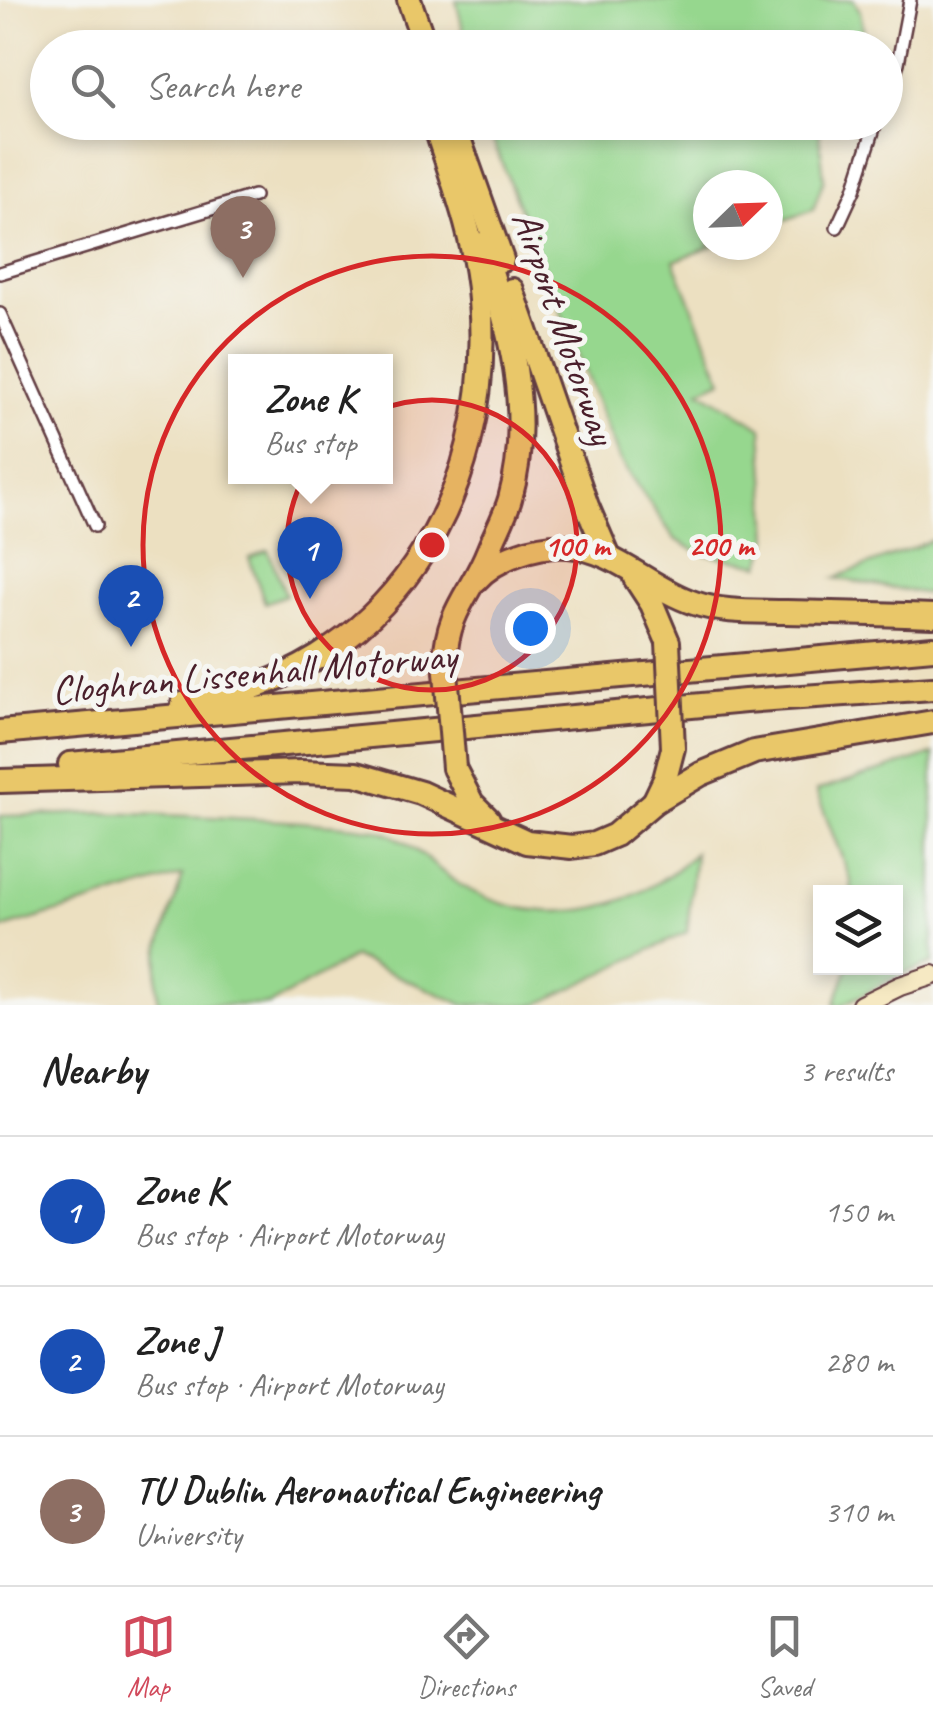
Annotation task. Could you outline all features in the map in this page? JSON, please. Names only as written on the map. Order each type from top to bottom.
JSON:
[{"type":"highway","points":[[406,3],[414,30]]},
{"type":"highway","name":"Airport Motorway","points":[[0,722],[188,703],[272,681],[307,664],[366,624],[413,570],[446,514],[466,462],[481,376],[480,296],[442,140]]},
{"type":"highway","points":[[444,140],[502,301],[516,372],[518,434],[510,498],[485,559],[451,618],[445,660],[454,768],[472,803],[498,828]]},
{"type":"highway","name":"Airport Motorway","points":[[459,140],[587,506],[608,555]]},
{"type":"highway","points":[[464,594],[482,574],[525,552],[568,546],[608,555],[630,571],[696,604],[739,610],[933,616]]},
{"type":"highway","points":[[630,571],[652,604],[668,642],[673,748],[665,780],[654,802]]},
{"type":"highway","name":"Cloghran Lissenhall Motorway","points":[[0,732],[933,648]]},
{"type":"highway","name":"Cloghran Lissenhall Motorway","points":[[0,770],[745,700],[933,688]]},
{"type":"highway","points":[[0,781],[302,772],[356,774],[422,793],[528,842],[549,846],[594,844],[615,835],[654,802],[700,774],[754,752],[933,722]]},
{"type":"street","points":[[903,37],[910,0]]},
{"type":"street","points":[[837,226],[870,140]]},
{"type":"street","points":[[0,273],[254,196]]},
{"type":"street","points":[[0,314],[95,526]]},
{"type":"street","points":[[861,1005],[933,975]]},
{"type":"green space","points":[[456,0],[854,0],[863,30],[463,30]]},
{"type":"green space","points":[[493,140],[820,140],[824,179],[813,210],[783,221],[783,170],[693,170],[693,254],[674,261],[722,380],[700,390],[762,428],[769,538],[761,565],[699,553],[675,539],[620,461]]},
{"type":"green space","points":[[933,540],[933,595],[834,578]]},
{"type":"green space","points":[[268,550],[286,595],[265,603],[249,558]]},
{"type":"green space","points":[[933,754],[933,963],[903,974],[903,885],[851,885],[816,791]]},
{"type":"green space","points":[[103,813],[276,820],[376,830],[399,839],[459,884],[489,899],[551,911],[613,903],[670,874],[695,853],[687,932],[537,1005],[464,1005],[354,957],[269,1005],[158,1005],[159,951],[183,875],[0,929],[0,816]]},
{"type":"green space","points":[[845,975],[900,975],[842,1005],[834,1005]]},
{"type":"place","name":"TU Dublin Aeronautical Engineering","points":[[243,278]]},
{"type":"place","name":"Zone K","points":[[310,599]]},
{"type":"place","name":"Zone J","points":[[131,647]]}]
